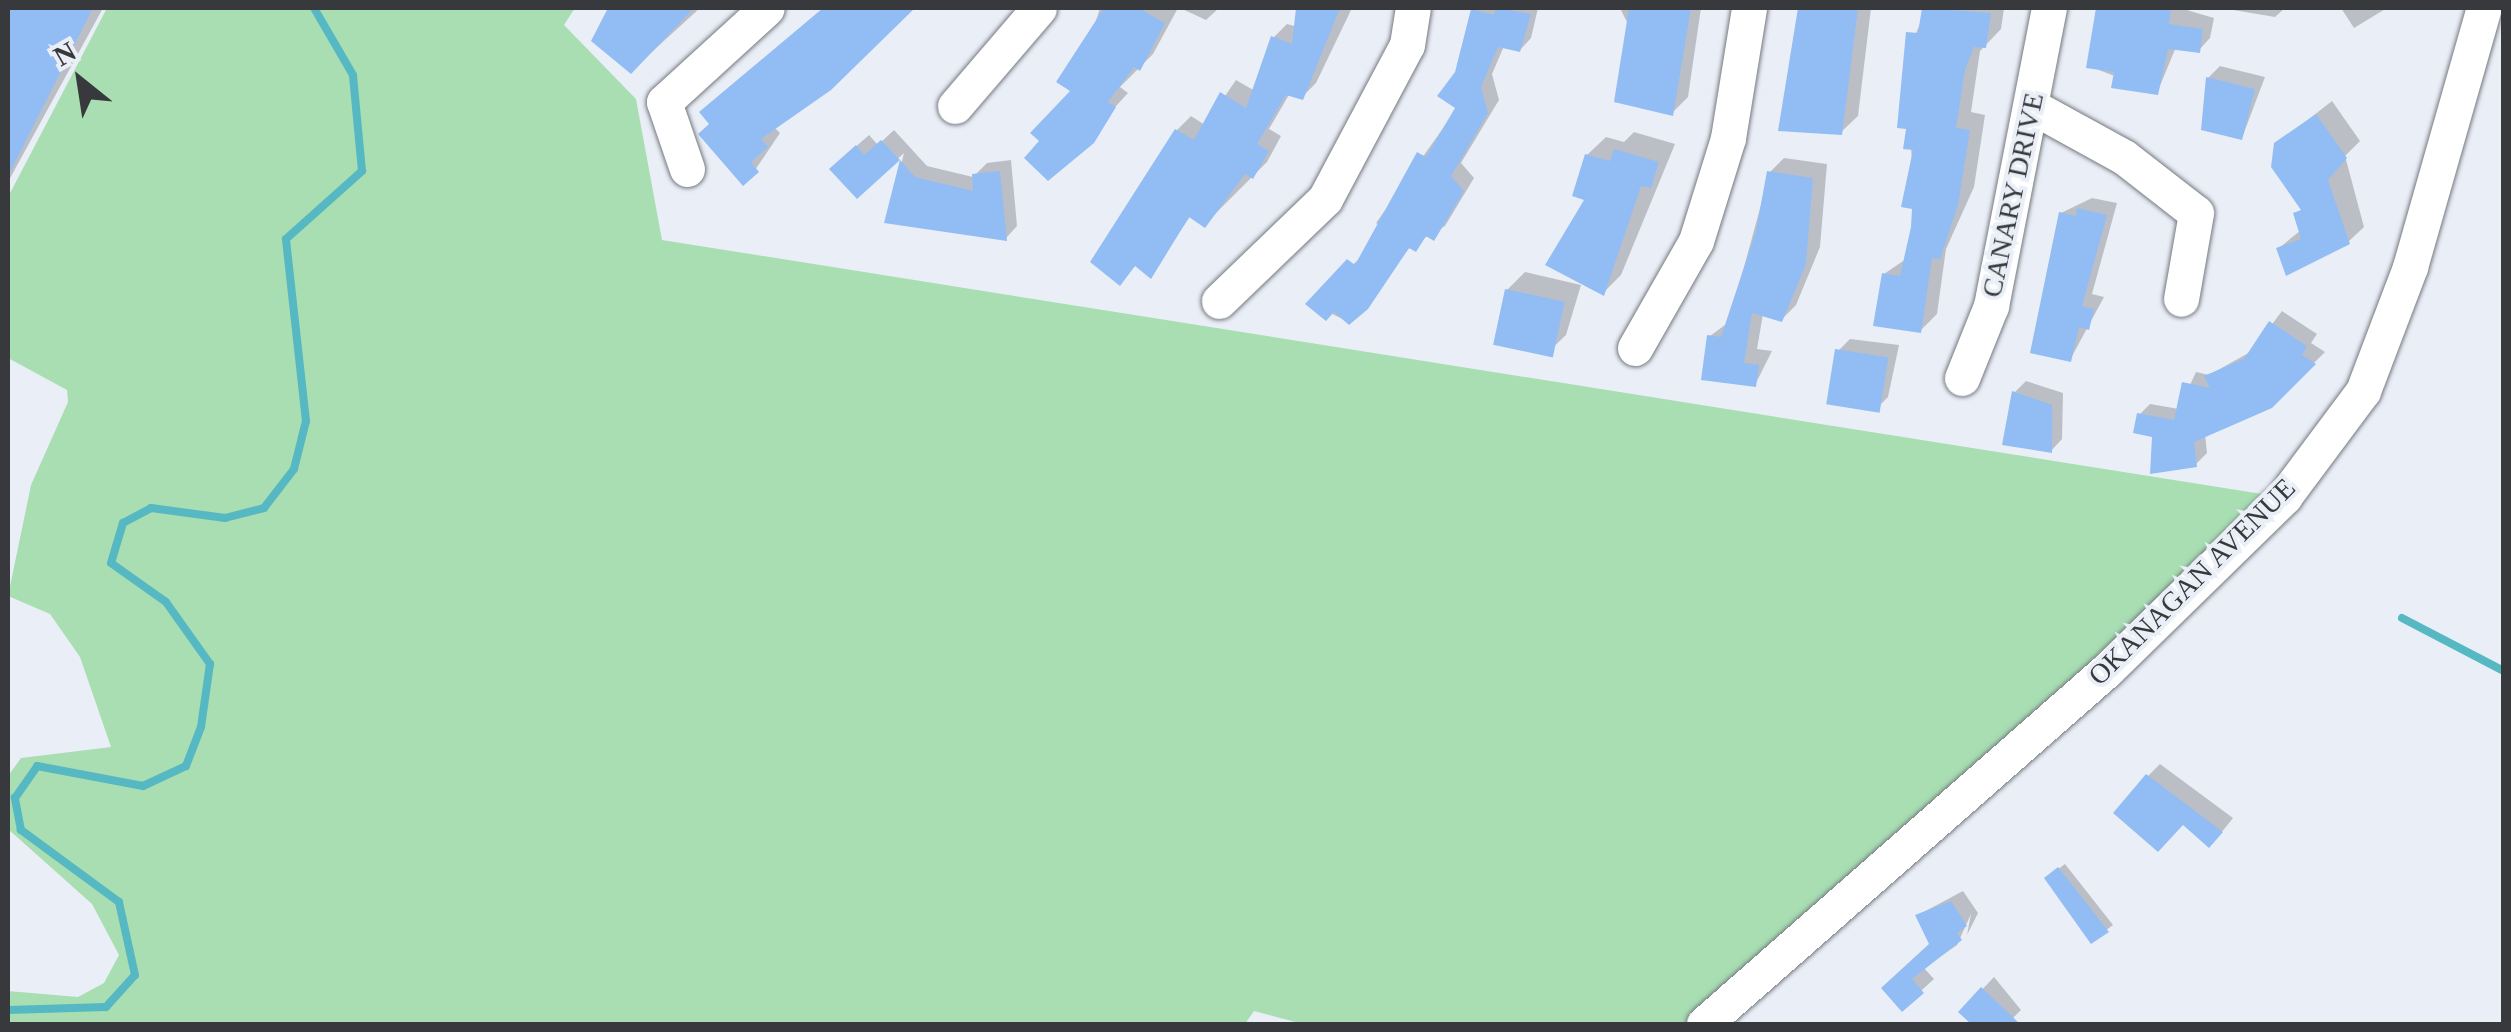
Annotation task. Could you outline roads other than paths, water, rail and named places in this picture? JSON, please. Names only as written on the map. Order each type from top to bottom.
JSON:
[{"type":"street","points":[[687,170],[664,102],[767,8]]},
{"type":"street","points":[[954,106],[1040,8]]},
{"type":"street","points":[[1219,301],[1324,199],[1407,45],[1414,8]]},
{"type":"street","points":[[1635,348],[1696,241],[1728,138],[1749,8]]},
{"type":"street","name":"CANARY DRIVE","points":[[1962,378],[1991,306],[2033,107],[2049,8]]},
{"type":"street","name":"OKANAGAN AVENUE","points":[[1704,1024],[2106,670],[2284,496],[2362,391],[2410,268],[2484,8]]},
{"type":"street","points":[[2033,107],[2124,157],[2196,213],[2181,298]]},
{"type":"waterway","points":[[8,1010],[106,1007],[135,975],[119,902],[21,830],[15,798],[37,766],[143,786],[186,766],[201,727],[210,664],[166,602],[111,563],[123,523],[151,508],[225,518],[264,508],[294,469],[306,421],[286,239],[362,171],[353,75],[314,8]]},
{"type":"waterway","points":[[2402,618],[2504,671]]}]
